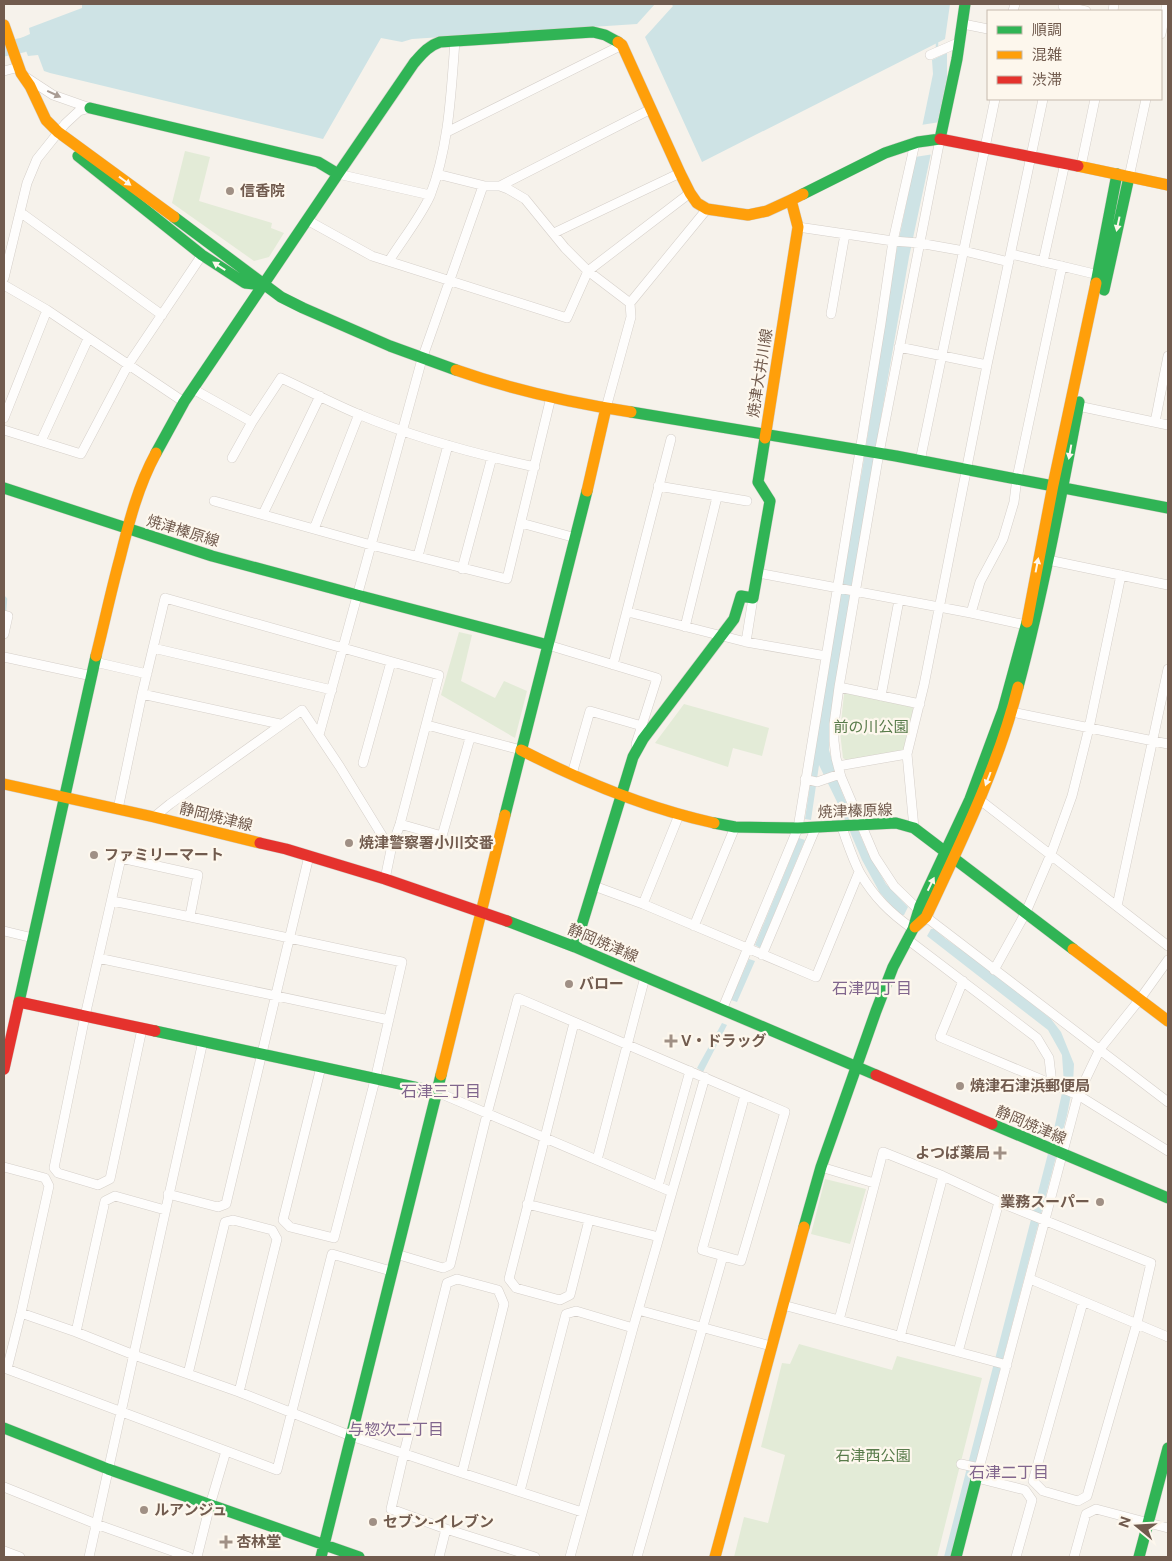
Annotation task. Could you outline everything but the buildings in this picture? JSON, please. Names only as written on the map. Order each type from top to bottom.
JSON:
[{"type":"street","points":[[965,4],[960,42],[938,139],[879,453],[839,687],[834,724],[834,741],[839,772],[875,857],[894,886],[922,913],[994,970],[1168,1102]]},
{"type":"street","points":[[1163,28],[1168,4]]},
{"type":"street","points":[[1062,7],[1080,10]]},
{"type":"street","points":[[963,24],[987,29]]},
{"type":"street","points":[[5,30],[19,67],[23,91],[34,114],[43,126],[251,274],[262,286]]},
{"type":"street","points":[[4,1069],[64,797],[127,529],[150,466],[184,402],[338,174],[423,52],[433,44],[594,32],[612,37],[622,45],[690,193],[697,203],[707,209],[748,215],[766,211],[885,153],[916,142],[938,139],[1032,156],[1168,185]]},
{"type":"street","points":[[389,261],[425,205],[437,174],[447,132],[456,41]]},
{"type":"street","points":[[930,55],[960,42]]},
{"type":"street","points":[[447,132],[622,45]]},
{"type":"street","points":[[4,71],[19,67]]},
{"type":"street","points":[[19,67],[36,85],[53,95],[90,108],[318,162],[338,174],[430,195]]},
{"type":"street","points":[[920,461],[995,100]]},
{"type":"street","points":[[914,828],[907,754],[920,704],[987,364],[1043,100]]},
{"type":"street","points":[[1081,166],[1095,100]]},
{"type":"street","points":[[1030,626],[1123,176],[1146,100]]},
{"type":"street","points":[[4,278],[26,182],[37,159],[65,124],[79,111],[90,108]]},
{"type":"street","points":[[500,186],[651,110]]},
{"type":"street","points":[[56,134],[202,255],[245,283],[262,286],[293,303],[343,326],[422,359],[507,386],[606,408],[879,453],[1168,508]]},
{"type":"street","points":[[762,955],[806,827],[806,780],[893,241],[916,142]]},
{"type":"street","points":[[1043,262],[1065,163]]},
{"type":"street","points":[[554,234],[680,173]]},
{"type":"street","points":[[437,174],[483,186],[500,186],[525,199],[565,248],[588,270],[630,303]]},
{"type":"street","points":[[319,735],[422,359],[483,186]]},
{"type":"street","points":[[308,220],[372,256],[568,318],[588,270],[690,193]]},
{"type":"street","name":"焼津大井川線","points":[[754,598],[770,501],[758,482],[798,227],[790,200]]},
{"type":"street","points":[[321,1557],[521,750],[576,538],[606,408],[631,317],[630,303],[707,209]]},
{"type":"street","points":[[20,212],[162,315]]},
{"type":"street","points":[[798,227],[1043,262],[1102,276]]},
{"type":"street","points":[[831,314],[844,234]]},
{"type":"street","points":[[4,430],[81,454],[128,365],[202,255]]},
{"type":"street","points":[[971,613],[980,582],[1002,539],[1014,502],[1017,478],[1062,266]]},
{"type":"street","points":[[715,1557],[821,1168],[893,968],[950,854],[980,800],[1007,711],[1048,560],[1058,486],[1078,406],[1102,276]]},
{"type":"street","points":[[4,285],[47,310],[184,402]]},
{"type":"street","points":[[4,418],[47,310]]},
{"type":"street","points":[[40,441],[88,338]]},
{"type":"street","points":[[899,347],[987,364]]},
{"type":"street","points":[[1156,422],[1168,356]]},
{"type":"street","points":[[232,458],[252,422],[281,378],[359,414],[402,430],[448,445],[535,467]]},
{"type":"street","points":[[193,389],[252,422]]},
{"type":"street","points":[[263,514],[320,396]]},
{"type":"street","points":[[214,501],[371,545],[507,579],[551,397]]},
{"type":"street","points":[[1078,406],[1168,425]]},
{"type":"street","points":[[314,529],[359,414]]},
{"type":"street","points":[[613,666],[671,439]]},
{"type":"street","points":[[418,556],[448,445]]},
{"type":"street","points":[[462,569],[492,457]]},
{"type":"street","points":[[658,486],[747,501]]},
{"type":"street","name":"焼津榛原線","points":[[4,488],[212,556],[548,646]]},
{"type":"street","points":[[685,626],[717,496]]},
{"type":"street","points":[[522,523],[576,538]]},
{"type":"street","points":[[1048,560],[1168,585]]},
{"type":"street","points":[[758,573],[1030,626]]},
{"type":"street","points":[[994,970],[1026,912],[1051,854],[1072,796],[1089,728],[1121,575]]},
{"type":"street","points":[[633,757],[643,739],[734,619],[741,596],[754,598],[746,642]]},
{"type":"street","points":[[118,809],[142,694],[165,598],[439,675],[400,824],[391,850],[385,879]]},
{"type":"street","points":[[881,696],[899,600]]},
{"type":"street","points":[[628,612],[746,642],[826,656]]},
{"type":"street","points":[[4,634],[8,616],[5,615]]},
{"type":"street","points":[[548,646],[657,678],[575,947]]},
{"type":"street","points":[[153,648],[332,690]]},
{"type":"street","points":[[4,658],[92,676]]},
{"type":"street","points":[[95,662],[147,674]]},
{"type":"street","points":[[363,763],[391,662]]},
{"type":"street","points":[[1117,906],[1168,669]]},
{"type":"street","points":[[839,687],[920,704]]},
{"type":"street","points":[[142,694],[280,724]]},
{"type":"street","points":[[154,817],[280,724],[302,710],[391,850]]},
{"type":"street","points":[[572,774],[590,711],[642,726]]},
{"type":"street","points":[[1007,711],[1168,744]]},
{"type":"street","points":[[950,854],[970,799],[1007,711]]},
{"type":"street","points":[[427,725],[470,738],[521,750]]},
{"type":"street","points":[[400,824],[442,836],[470,738]]},
{"type":"street","name":"焼津榛原線","points":[[521,750],[621,796],[679,815],[735,827],[806,827],[896,823],[914,828],[1168,1021]]},
{"type":"street","points":[[806,780],[820,781],[839,772],[907,754]]},
{"type":"street","name":"静岡焼津線","points":[[4,784],[154,817],[308,856],[481,911],[575,947],[1046,1148],[1168,1198]]},
{"type":"street","points":[[980,800],[1168,946]]},
{"type":"street","points":[[643,904],[679,815]]},
{"type":"street","points":[[842,825],[859,872],[878,899],[910,934],[964,981],[1037,1038],[1049,1058],[1052,1084]]},
{"type":"street","points":[[694,926],[735,827]]},
{"type":"street","points":[[722,1010],[748,949],[806,827]]},
{"type":"street","points":[[168,1194],[218,1206],[226,1204],[308,856]]},
{"type":"street","points":[[142,1029],[110,1179],[98,1185],[58,1173],[54,1168],[85,1016],[121,858],[198,876],[190,916]]},
{"type":"street","points":[[594,886],[643,904],[816,977],[859,872]]},
{"type":"street","points":[[112,901],[402,962],[375,1080],[334,1238],[290,1227],[283,1220],[320,1067]]},
{"type":"street","points":[[4,931],[33,938]]},
{"type":"street","points":[[98,958],[389,1020]]},
{"type":"street","points":[[956,1557],[1005,1364],[1030,1279],[1076,1094],[1100,1049],[1168,960]]},
{"type":"street","points":[[597,1160],[645,977]]},
{"type":"street","points":[[964,981],[940,1037],[1076,1094],[1168,1151]]},
{"type":"street","points":[[396,1254],[443,1268],[450,1265],[518,998],[786,1112],[741,1261],[702,1250],[745,1095]]},
{"type":"street","points":[[19,1002],[437,1092],[672,1192]]},
{"type":"street","points":[[574,1022],[509,1279],[516,1288],[560,1300],[570,1295],[589,1220]]},
{"type":"street","points":[[89,1557],[203,1041]]},
{"type":"street","points":[[658,1186],[690,1071]]},
{"type":"street","points":[[570,1557],[705,1077]]},
{"type":"street","points":[[839,1320],[883,1152],[943,1176],[999,1202],[1151,1263],[1087,1496],[1078,1501],[1043,1491],[1033,1481],[1083,1302]]},
{"type":"street","points":[[4,1167],[45,1178],[49,1186],[7,1369],[277,1470],[332,1254],[391,1271]]},
{"type":"street","points":[[821,1168],[874,1183]]},
{"type":"street","points":[[900,1337],[943,1176]]},
{"type":"street","points":[[76,1332],[105,1200],[115,1196],[165,1210]]},
{"type":"street","points":[[958,1352],[999,1202]]},
{"type":"street","points":[[527,1204],[659,1237]]},
{"type":"street","points":[[188,1374],[225,1222],[234,1220],[272,1230],[277,1239],[239,1392]]},
{"type":"street","points":[[637,1557],[723,1256]]},
{"type":"street","points":[[462,1473],[504,1304],[498,1290],[456,1279],[447,1283],[391,1510],[535,1557]]},
{"type":"street","points":[[1030,1279],[1168,1337]]},
{"type":"street","points":[[783,1304],[1005,1364]]},
{"type":"street","points":[[638,1310],[771,1346]]},
{"type":"street","points":[[520,1491],[566,1314],[576,1311],[633,1328]]},
{"type":"street","points":[[21,1313],[239,1392],[351,1436],[582,1512]]},
{"type":"street","points":[[4,1428],[108,1468],[358,1557]]},
{"type":"street","points":[[1139,1557],[1168,1448]]},
{"type":"street","points":[[197,1557],[226,1451]]},
{"type":"street","points":[[961,1464],[978,1473],[1025,1490],[1032,1500],[1016,1557]]},
{"type":"street","points":[[4,1487],[96,1524],[189,1557]]},
{"type":"street","points":[[1074,1557],[1086,1514],[1096,1509],[1168,1528]]},
{"type":"street","points":[[439,1557],[446,1529]]},
{"type":"street","points":[[4,1551],[20,1557]]},
{"type":"green space","points":[[185,151],[210,157],[199,201],[272,223],[271,228],[284,233],[269,257],[254,261],[172,203]]},
{"type":"green space","points":[[459,632],[472,635],[461,681],[495,698],[504,681],[527,691],[515,738],[441,695]]},
{"type":"green space","name":"前の川公園","points":[[849,693],[912,706],[914,710],[904,752],[846,760],[843,758],[840,732],[844,694]]},
{"type":"green space","points":[[684,704],[769,728],[762,756],[733,748],[728,767],[655,743]]},
{"type":"green space","points":[[825,1179],[866,1189],[850,1244],[811,1234]]},
{"type":"green space","name":"石津西公園","points":[[799,1344],[892,1370],[897,1356],[982,1378],[937,1557],[734,1557],[744,1517],[768,1523],[785,1455],[761,1447],[782,1363],[790,1364]]},
{"type":"shaded area","points":[[82,4],[655,4],[637,24],[412,39],[402,42],[381,38],[323,139],[44,71],[38,55],[28,56],[21,38],[30,34],[29,28],[82,8]]},
{"type":"shaded area","points":[[671,4],[950,4],[945,39],[702,162],[645,37],[673,6]]},
{"type":"shaded area","points":[[947,53],[947,78],[909,257],[849,601],[829,732],[829,750],[841,790],[867,851],[886,884],[908,907],[904,915],[900,915],[880,893],[862,860],[819,765],[811,820],[805,819],[836,609],[862,471],[896,253],[933,74],[932,60]]},
{"type":"shaded area","points":[[799,838],[805,840],[760,948],[755,945]]},
{"type":"shaded area","points":[[931,929],[934,929],[987,968],[1051,1019],[1061,1032],[1074,1064],[1073,1084],[1067,1115],[951,1557],[944,1557],[1052,1138],[1064,1084],[1062,1055],[1048,1030],[927,936]]},
{"type":"shaded area","points":[[749,959],[755,961],[737,1002],[731,1000]]},
{"type":"shaded area","points":[[722,1023],[727,1025],[703,1072],[697,1068]]},
{"type":"pier","points":[[940,122],[934,154],[915,157],[921,125]]},
{"type":"waterway","points":[[937,43],[937,49]]},
{"type":"waterway","points":[[4,49],[23,45]]},
{"type":"waterway","points":[[4,597],[6,599],[5,612]]},
{"type":"traffic: fast","points":[[803,194],[885,153],[918,142],[940,139],[957,59],[965,4]]},
{"type":"traffic: fast","points":[[90,108],[318,162],[338,174],[414,63],[432,46],[440,42],[593,32],[605,35],[618,42]]},
{"type":"traffic: fast","points":[[78,156],[202,255],[245,283],[262,285]]},
{"type":"traffic: fast","points":[[156,453],[184,402],[338,174]]},
{"type":"traffic: fast","points":[[1096,283],[1117,174]]},
{"type":"traffic: fast","points":[[1104,290],[1129,177]]},
{"type":"traffic: fast","points":[[174,217],[281,297],[390,346],[456,370]]},
{"type":"traffic: fast","points":[[1018,687],[1044,581],[1079,402]]},
{"type":"traffic: fast","points":[[631,412],[896,456],[1168,508]]},
{"type":"traffic: fast","points":[[575,947],[633,757],[643,739],[734,619],[741,596],[753,598],[770,501],[758,482],[765,438]]},
{"type":"traffic: fast","points":[[4,488],[212,556],[357,595]]},
{"type":"traffic: fast","points":[[505,815],[587,491]]},
{"type":"traffic: fast","points":[[357,595],[548,645]]},
{"type":"traffic: fast","points":[[804,1227],[821,1167],[876,1011],[893,967],[913,929],[920,906],[970,799],[1003,710],[1027,622]]},
{"type":"traffic: fast","points":[[19,1002],[96,656]]},
{"type":"traffic: fast","points":[[714,823],[735,827],[798,828],[896,823],[914,828],[1073,949]]},
{"type":"traffic: fast","points":[[507,921],[575,947],[876,1075]]},
{"type":"traffic: fast","points":[[155,1031],[437,1092]]},
{"type":"traffic: fast","points":[[321,1557],[441,1075]]},
{"type":"traffic: fast","points":[[992,1124],[1168,1198]]},
{"type":"traffic: fast","points":[[4,1428],[108,1469],[359,1557]]},
{"type":"traffic: fast","points":[[1139,1557],[1168,1448]]},
{"type":"traffic: fast","points":[[956,1557],[978,1472]]},
{"type":"traffic: slow","points":[[4,25],[21,73],[30,86],[46,120],[58,132],[174,217]]},
{"type":"traffic: slow","points":[[618,42],[622,45],[680,173],[697,203],[707,209],[748,215],[767,211],[791,200]]},
{"type":"traffic: slow","points":[[1078,166],[1168,185]]},
{"type":"traffic: slow","points":[[765,438],[798,227],[791,200],[803,194]]},
{"type":"traffic: slow","points":[[1027,622],[1053,485],[1096,283]]},
{"type":"traffic: slow","points":[[456,370],[499,384],[543,395],[631,412]]},
{"type":"traffic: slow","points":[[587,491],[606,408]]},
{"type":"traffic: slow","points":[[96,656],[131,518],[139,491],[156,453]]},
{"type":"traffic: slow","points":[[915,927],[926,917],[978,804],[1010,717],[1018,687]]},
{"type":"traffic: slow","points":[[521,750],[615,793],[664,810],[714,823]]},
{"type":"traffic: slow","points":[[4,784],[154,817],[260,843]]},
{"type":"traffic: slow","points":[[441,1075],[505,815]]},
{"type":"traffic: slow","points":[[1073,949],[1168,1021]]},
{"type":"traffic: slow","points":[[715,1557],[804,1227]]},
{"type":"traffic: jam","points":[[940,139],[1078,166]]},
{"type":"traffic: jam","points":[[260,843],[385,879],[507,921]]},
{"type":"traffic: jam","points":[[4,1069],[19,1002],[155,1031]]},
{"type":"traffic: jam","points":[[876,1075],[992,1124]]},
{"type":"place","name":"信香院","points":[[230,191]]},
{"type":"place","name":"焼津警察署小川交番","points":[[349,843]]},
{"type":"place","name":"ファミリーマート","points":[[94,855]]},
{"type":"place","name":"バロー","points":[[569,984]]},
{"type":"place","name":"V・ドラッグ","points":[[671,1041]]},
{"type":"place","name":"焼津石津浜郵便局","points":[[960,1086]]},
{"type":"place","name":"よつば薬局","points":[[1000,1153]]},
{"type":"place","name":"業務スーパー","points":[[1100,1202]]},
{"type":"place","name":"ルアンジュ","points":[[144,1510]]},
{"type":"place","name":"セブン-イレブン","points":[[373,1522]]},
{"type":"place","name":"杏林堂","points":[[226,1542]]},
{"type":"district","name":"石津四丁目","points":[[872,988]]},
{"type":"district","name":"石津三丁目","points":[[441,1091]]},
{"type":"district","name":"与惣次二丁目","points":[[396,1429]]},
{"type":"district","name":"石津二丁目","points":[[1009,1472]]}]
